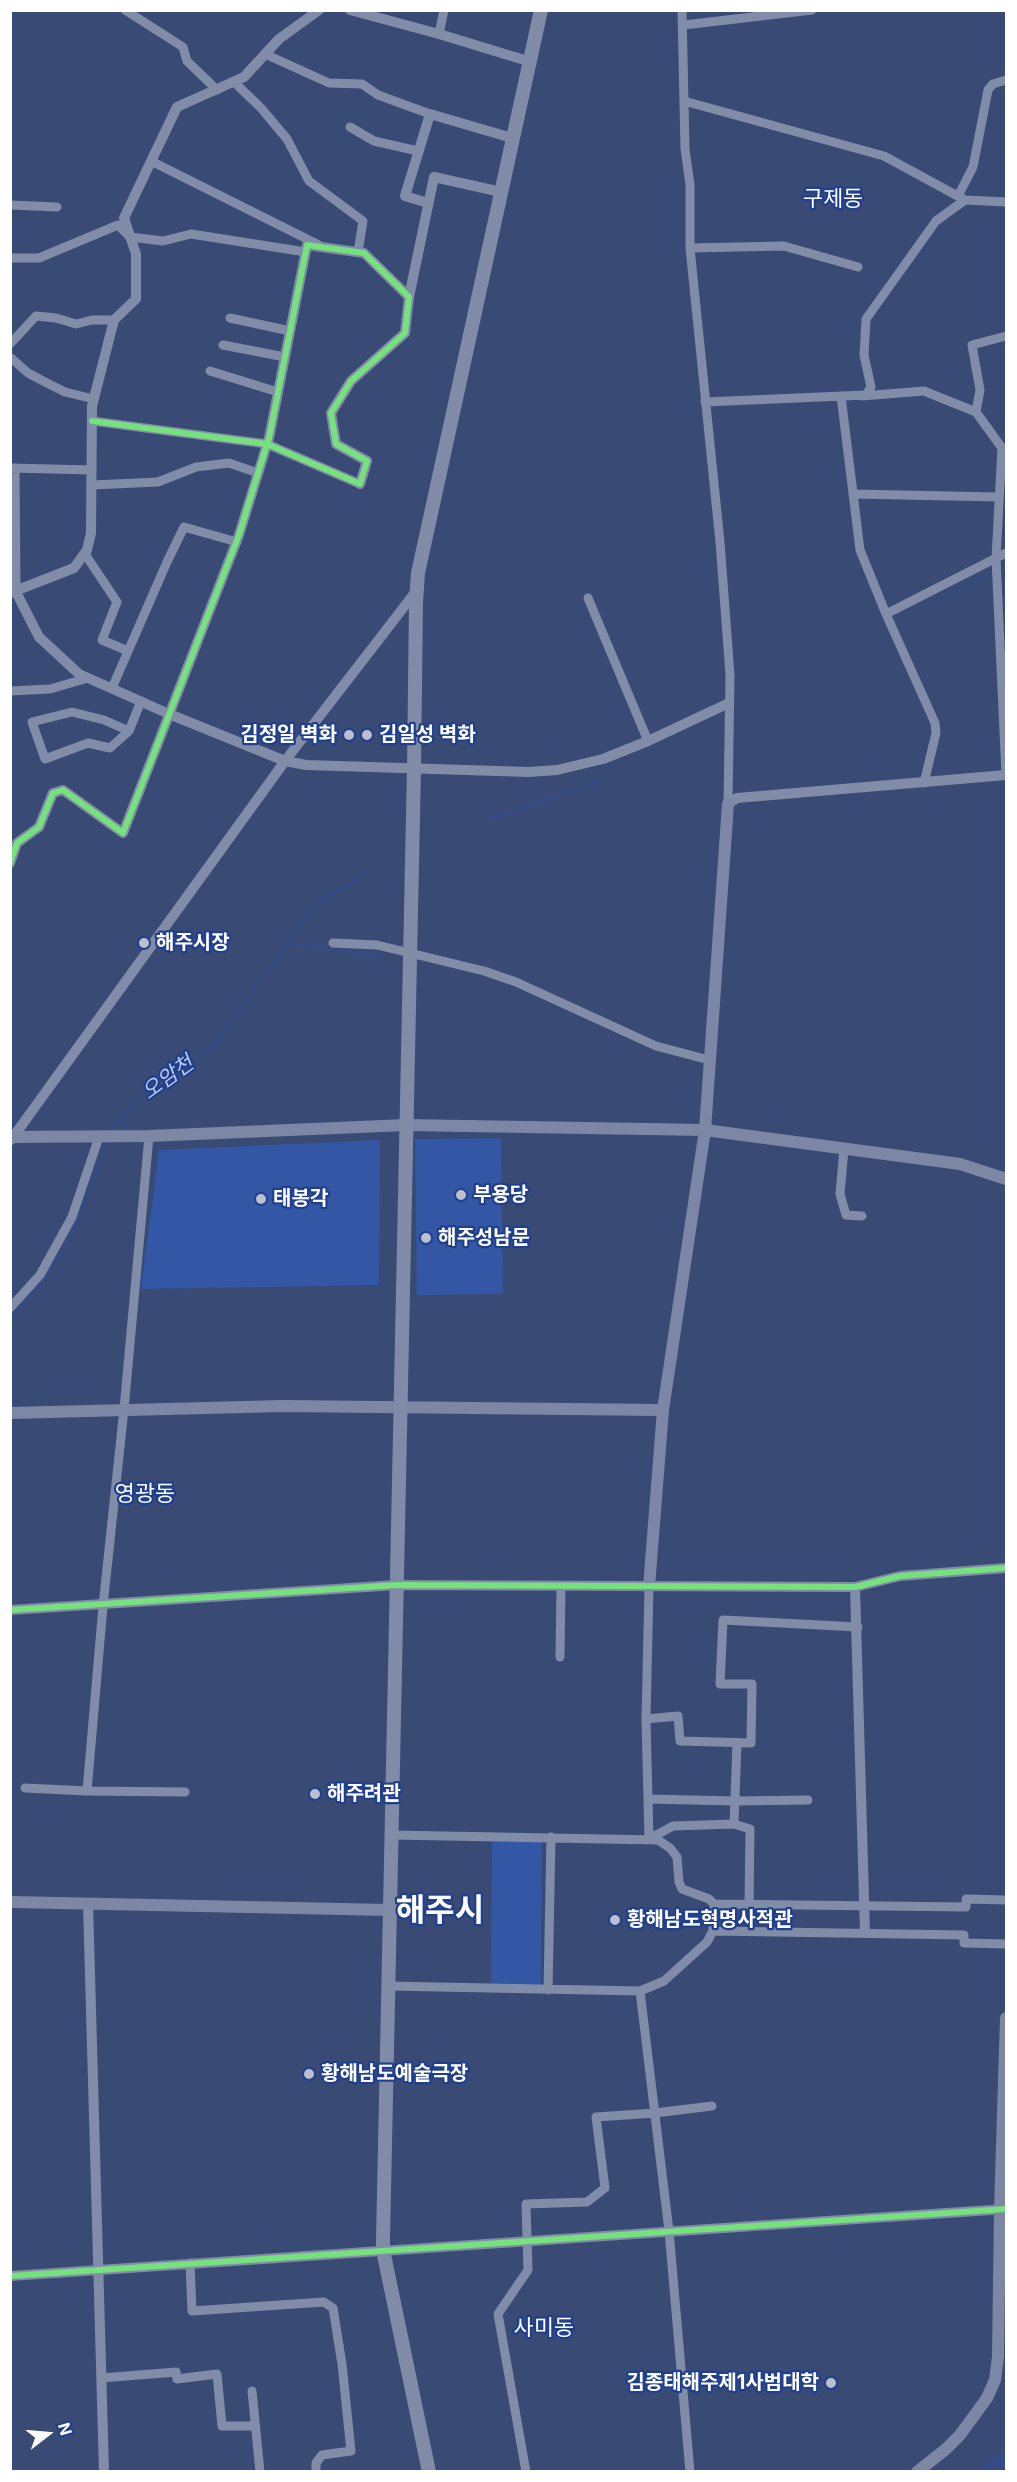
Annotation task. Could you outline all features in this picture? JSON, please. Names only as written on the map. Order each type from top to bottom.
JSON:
[{"type":"main road","points":[[429,2472],[383,2250],[417,590],[418,573],[541,10]]},
{"type":"main road","points":[[649,1587],[663,1410],[705,1130],[728,804]]},
{"type":"main road","points":[[11,1138],[121,1137],[406,1125],[705,1130],[960,1164],[1006,1179]]},
{"type":"main road","points":[[10,1413],[284,1406],[663,1410]]},
{"type":"main road","points":[[10,1902],[390,1910]]},
{"type":"main road","points":[[917,2472],[946,2450],[966,2428],[987,2398],[995,2380],[998,2356],[1003,2209],[1006,2018]]},
{"type":"street","points":[[124,10],[183,47],[187,61],[217,90]]},
{"type":"street","points":[[13,592],[74,568],[85,554],[91,534],[94,399],[114,320],[136,299],[136,254],[123,218],[177,107],[244,77],[279,39],[319,10]]},
{"type":"street","points":[[350,10],[531,62]]},
{"type":"street","points":[[439,34],[444,10]]},
{"type":"street","points":[[682,10],[685,149],[690,185],[690,248],[724,588],[730,675],[728,804]]},
{"type":"street","points":[[684,25],[812,10]]},
{"type":"street","points":[[265,54],[329,83],[362,84],[378,95],[430,114],[512,138]]},
{"type":"street","points":[[866,395],[871,387],[864,355],[866,319],[936,221],[962,198],[973,167],[988,90],[993,84],[1006,80]]},
{"type":"street","points":[[234,82],[261,108],[287,139],[309,181],[363,221],[358,252]]},
{"type":"street","points":[[684,101],[884,156],[962,198],[1006,202]]},
{"type":"street","points":[[428,203],[405,196],[430,114]]},
{"type":"street","points":[[350,127],[374,141],[418,151]]},
{"type":"street","points":[[151,161],[324,248]]},
{"type":"street","points":[[92,421],[267,444],[360,484],[368,461],[336,444],[331,413],[351,381],[405,333],[409,297],[434,177],[501,192]]},
{"type":"street","points":[[10,205],[57,207]]},
{"type":"street","points":[[10,258],[39,258],[118,225],[130,237],[164,242],[191,234],[306,252]]},
{"type":"street","points":[[10,863],[17,843],[39,827],[54,793],[63,790],[123,833],[237,542],[267,444],[307,245],[364,253],[409,297]]},
{"type":"street","points":[[690,248],[784,246],[858,267]]},
{"type":"street","points":[[10,344],[36,316],[56,318],[76,324],[92,320],[114,320]]},
{"type":"street","points":[[230,318],[290,331]]},
{"type":"street","points":[[976,412],[980,390],[972,345],[1006,336]]},
{"type":"street","points":[[223,345],[285,357]]},
{"type":"street","points":[[10,357],[28,373],[65,392],[94,399]]},
{"type":"street","points":[[210,371],[278,392]]},
{"type":"street","points":[[705,402],[924,391],[976,412],[1002,448],[996,558],[1002,615],[1006,775],[737,798],[728,804]]},
{"type":"street","points":[[841,396],[860,550],[935,723],[936,734],[924,783]]},
{"type":"street","points":[[92,486],[158,482],[196,467],[229,463],[258,472]]},
{"type":"street","points":[[92,470],[13,468],[13,592],[39,637],[79,674],[169,714],[285,761],[306,765],[414,769],[529,772],[557,770],[603,759],[648,741],[729,703]]},
{"type":"street","points":[[853,494],[999,497]]},
{"type":"street","points":[[112,688],[184,527],[237,542]]},
{"type":"street","points":[[886,614],[1006,553]]},
{"type":"street","points":[[85,554],[117,602],[102,640],[128,651]]},
{"type":"street","points":[[11,1138],[285,761],[417,590]]},
{"type":"street","points":[[588,598],[648,741]]},
{"type":"street","points":[[10,691],[50,689],[88,678]]},
{"type":"street","points":[[129,731],[104,720],[72,712],[32,722],[45,759],[88,743],[110,748],[129,731],[141,701]]},
{"type":"street","points":[[333,943],[377,945],[484,971],[516,982],[656,1046],[709,1060]]},
{"type":"street","points":[[87,1791],[149,1136]]},
{"type":"street","points":[[10,1308],[40,1275],[72,1217],[99,1137]]},
{"type":"street","points":[[844,1149],[840,1194],[846,1215],[862,1216]]},
{"type":"street","points":[[10,1610],[103,1606],[397,1585],[855,1587],[900,1576],[1006,1568]]},
{"type":"street","points":[[560,1657],[561,1587]]},
{"type":"street","points":[[649,1587],[646,1719],[649,1839]]},
{"type":"street","points":[[855,1587],[858,1627],[865,1933]]},
{"type":"street","points":[[646,1719],[678,1716],[680,1741],[751,1743],[752,1684],[720,1684],[723,1620],[858,1627]]},
{"type":"street","points":[[734,1824],[737,1743]]},
{"type":"street","points":[[25,1788],[185,1792]]},
{"type":"street","points":[[648,1798],[735,1801],[808,1800]]},
{"type":"street","points":[[649,1839],[673,1826],[734,1824],[750,1829],[749,1905]]},
{"type":"street","points":[[392,1835],[649,1839],[665,1844],[677,1857],[682,1889],[709,1899],[714,1904],[966,1907],[966,1899],[1006,1900]]},
{"type":"street","points":[[548,1990],[551,1837]]},
{"type":"street","points":[[88,1903],[104,2472]]},
{"type":"street","points":[[388,1986],[640,1991],[664,1981],[707,1942],[713,1931],[714,1904]]},
{"type":"street","points":[[713,1931],[964,1935],[964,1943],[1006,1944]]},
{"type":"street","points":[[640,1991],[669,2231],[690,2472]]},
{"type":"street","points":[[526,2472],[498,2314],[528,2270],[526,2204],[587,2202],[604,2188],[596,2117],[712,2106]]},
{"type":"street","points":[[10,2276],[1003,2209]]},
{"type":"street","points":[[190,2264],[192,2311],[324,2301],[333,2308],[342,2364],[351,2451],[322,2455],[316,2463],[316,2472]]},
{"type":"street","points":[[101,2378],[176,2372],[177,2379],[217,2374],[222,2426],[255,2426]]},
{"type":"street","points":[[252,2391],[260,2472]]},
{"type":"shaded area","points":[[501,1138],[503,1294],[417,1295],[415,1139]]},
{"type":"shaded area","points":[[380,1140],[379,1285],[141,1289],[159,1150]]},
{"type":"shaded area","points":[[492,1841],[542,1842],[541,1985],[491,1984]]},
{"type":"waterway","points":[[933,603],[1006,565]]},
{"type":"waterway","points":[[486,820],[598,782]]},
{"type":"waterway","name":"오암천","points":[[112,1134],[114,1126],[139,1098],[214,1045],[317,903],[369,872]]},
{"type":"waterway","points":[[288,943],[381,957]]},
{"type":"waterway","name":"오암천","points":[[10,1318],[40,1286],[67,1244],[109,1140]]},
{"type":"waterway","points":[[990,2472],[1006,2460]]},
{"type":"cycle path","points":[[10,863],[17,843],[39,827],[53,793],[63,790],[123,833],[239,535],[258,473],[267,444],[269,438],[307,245],[364,253],[409,297],[405,333],[351,381],[331,413],[336,444],[367,461],[360,484],[267,444],[92,421]]},
{"type":"cycle path","points":[[10,1610],[397,1585],[855,1587],[900,1576],[1006,1568]]},
{"type":"cycle path","points":[[10,2276],[1006,2209]]},
{"type":"place","name":"김정일 벽화","points":[[349,735]]},
{"type":"place","name":"김일성 벽화","points":[[367,735]]},
{"type":"place","name":"해주시장","points":[[144,943]]},
{"type":"place","name":"부용당","points":[[461,1195]]},
{"type":"place","name":"태봉각","points":[[261,1199]]},
{"type":"place","name":"해주성남문","points":[[426,1238]]},
{"type":"place","name":"해주려관","points":[[315,1794]]},
{"type":"place","name":"황해남도혁명사적관","points":[[615,1920]]},
{"type":"place","name":"황해남도예술극장","points":[[309,2074]]},
{"type":"place","name":"김종태해주제1사범대학","points":[[831,2383]]},
{"type":"district","name":"구제동","points":[[833,199]]},
{"type":"district","name":"영광동","points":[[145,1494]]},
{"type":"district","name":"해주시","points":[[440,1911]]},
{"type":"district","name":"사미동","points":[[544,2328]]}]
